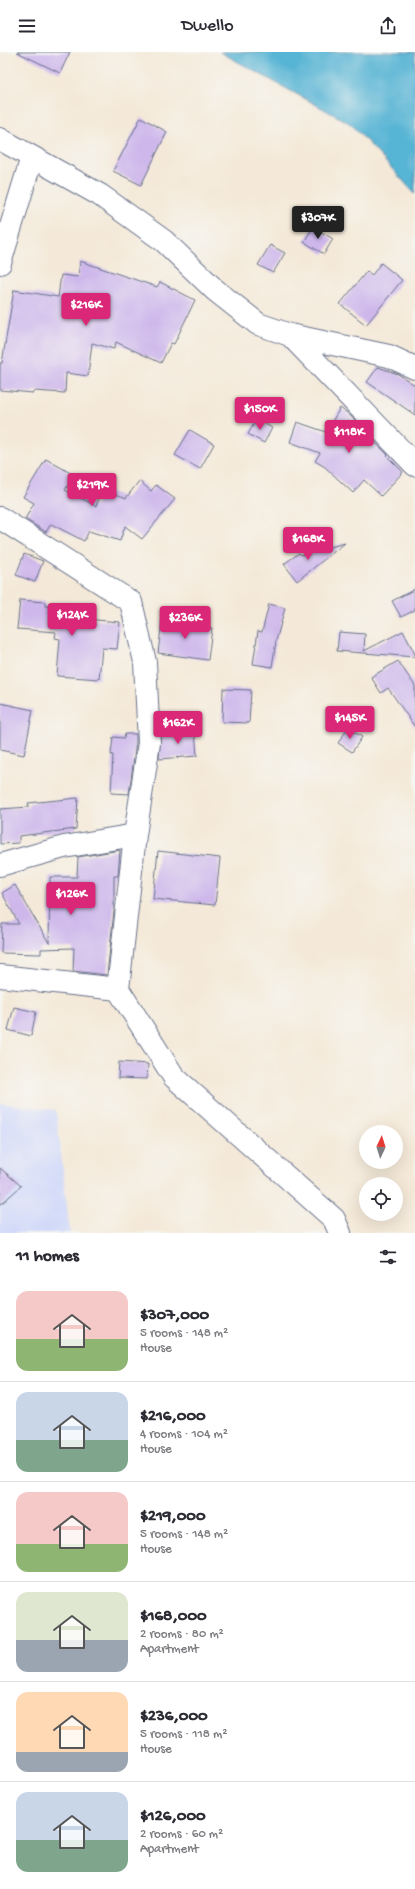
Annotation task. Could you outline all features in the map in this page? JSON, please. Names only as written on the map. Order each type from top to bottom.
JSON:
[{"type":"street","points":[[0,139],[100,195],[164,241],[216,290],[258,324],[290,336],[389,356],[415,368]]},
{"type":"street","points":[[0,263],[32,157]]},
{"type":"street","points":[[290,336],[415,465]]},
{"type":"street","points":[[0,518],[131,602],[145,662],[149,743],[135,835],[118,989],[174,1077],[334,1219],[340,1233]]},
{"type":"street","points":[[0,865],[64,847],[135,835]]},
{"type":"street","points":[[0,976],[118,989]]},
{"type":"shaded area","points":[[0,1103],[56,1110],[70,1233],[0,1233]]},
{"type":"water","points":[[220,52],[415,52],[415,194],[351,124]]},
{"type":"building","points":[[17,52],[70,52],[60,73]]},
{"type":"building","points":[[141,117],[167,132],[141,185],[113,171]]},
{"type":"building","points":[[313,227],[333,239],[324,254],[304,242]]},
{"type":"building","points":[[270,245],[285,253],[273,273],[258,265]]},
{"type":"building","points":[[80,261],[157,287],[160,282],[195,300],[174,344],[171,343],[161,363],[116,342],[114,349],[92,343],[88,376],[66,373],[65,393],[33,391],[33,393],[0,390],[0,363],[2,363],[14,290],[58,297],[61,275],[78,277]]},
{"type":"building","points":[[381,263],[402,280],[366,325],[340,304],[367,271],[372,275]]},
{"type":"building","points":[[378,367],[398,374],[415,385],[415,415],[367,382]]},
{"type":"building","points":[[340,408],[356,421],[354,423],[388,455],[387,456],[403,472],[381,496],[364,480],[353,493],[325,467],[315,461],[320,453],[290,442],[297,422],[326,432]]},
{"type":"building","points":[[257,419],[272,428],[264,443],[248,434]]},
{"type":"building","points":[[190,430],[214,444],[200,469],[175,455]]},
{"type":"building","points":[[46,459],[74,475],[65,490],[96,506],[103,489],[126,498],[139,481],[151,491],[156,485],[175,499],[142,539],[125,526],[120,541],[89,531],[84,541],[51,524],[46,532],[25,519],[34,503],[23,497]]},
{"type":"building","points":[[345,543],[297,581],[284,564],[299,553],[301,555]]},
{"type":"building","points":[[24,554],[43,561],[35,582],[16,575]]},
{"type":"building","points":[[415,589],[415,610],[401,617],[392,601]]},
{"type":"building","points":[[20,600],[45,602],[45,606],[85,611],[84,619],[120,622],[117,649],[102,648],[99,679],[57,676],[60,639],[55,638],[56,632],[17,629]]},
{"type":"building","points":[[269,604],[285,608],[276,641],[272,667],[253,664],[258,631],[262,632]]},
{"type":"building","points":[[162,621],[212,628],[208,660],[158,653]]},
{"type":"building","points":[[403,631],[415,654],[415,657],[337,651],[339,632],[365,634],[364,651]]},
{"type":"building","points":[[398,661],[415,686],[415,727],[388,688],[381,693],[371,677]]},
{"type":"building","points":[[223,689],[251,690],[249,723],[222,722]]},
{"type":"building","points":[[0,703],[33,710],[24,755],[0,750]]},
{"type":"building","points":[[348,728],[362,737],[352,752],[338,743]]},
{"type":"building","points":[[195,730],[197,756],[159,759],[161,732]]},
{"type":"building","points":[[125,734],[136,734],[129,794],[111,793],[113,755],[111,755],[113,737],[124,738]]},
{"type":"building","points":[[78,798],[76,829],[19,836],[19,843],[0,844],[0,809],[29,807],[28,803]]},
{"type":"building","points":[[120,850],[118,876],[114,876],[114,911],[107,975],[73,971],[74,948],[41,949],[41,954],[1,953],[2,924],[19,924],[2,893],[15,885],[49,943],[50,877],[77,877],[78,857]]},
{"type":"building","points":[[158,851],[220,858],[215,905],[153,899]]},
{"type":"building","points":[[14,1007],[36,1012],[31,1036],[8,1030]]},
{"type":"building","points":[[119,1062],[148,1064],[147,1079],[118,1078]]},
{"type":"building","points":[[0,1168],[21,1186],[0,1205]]}]
